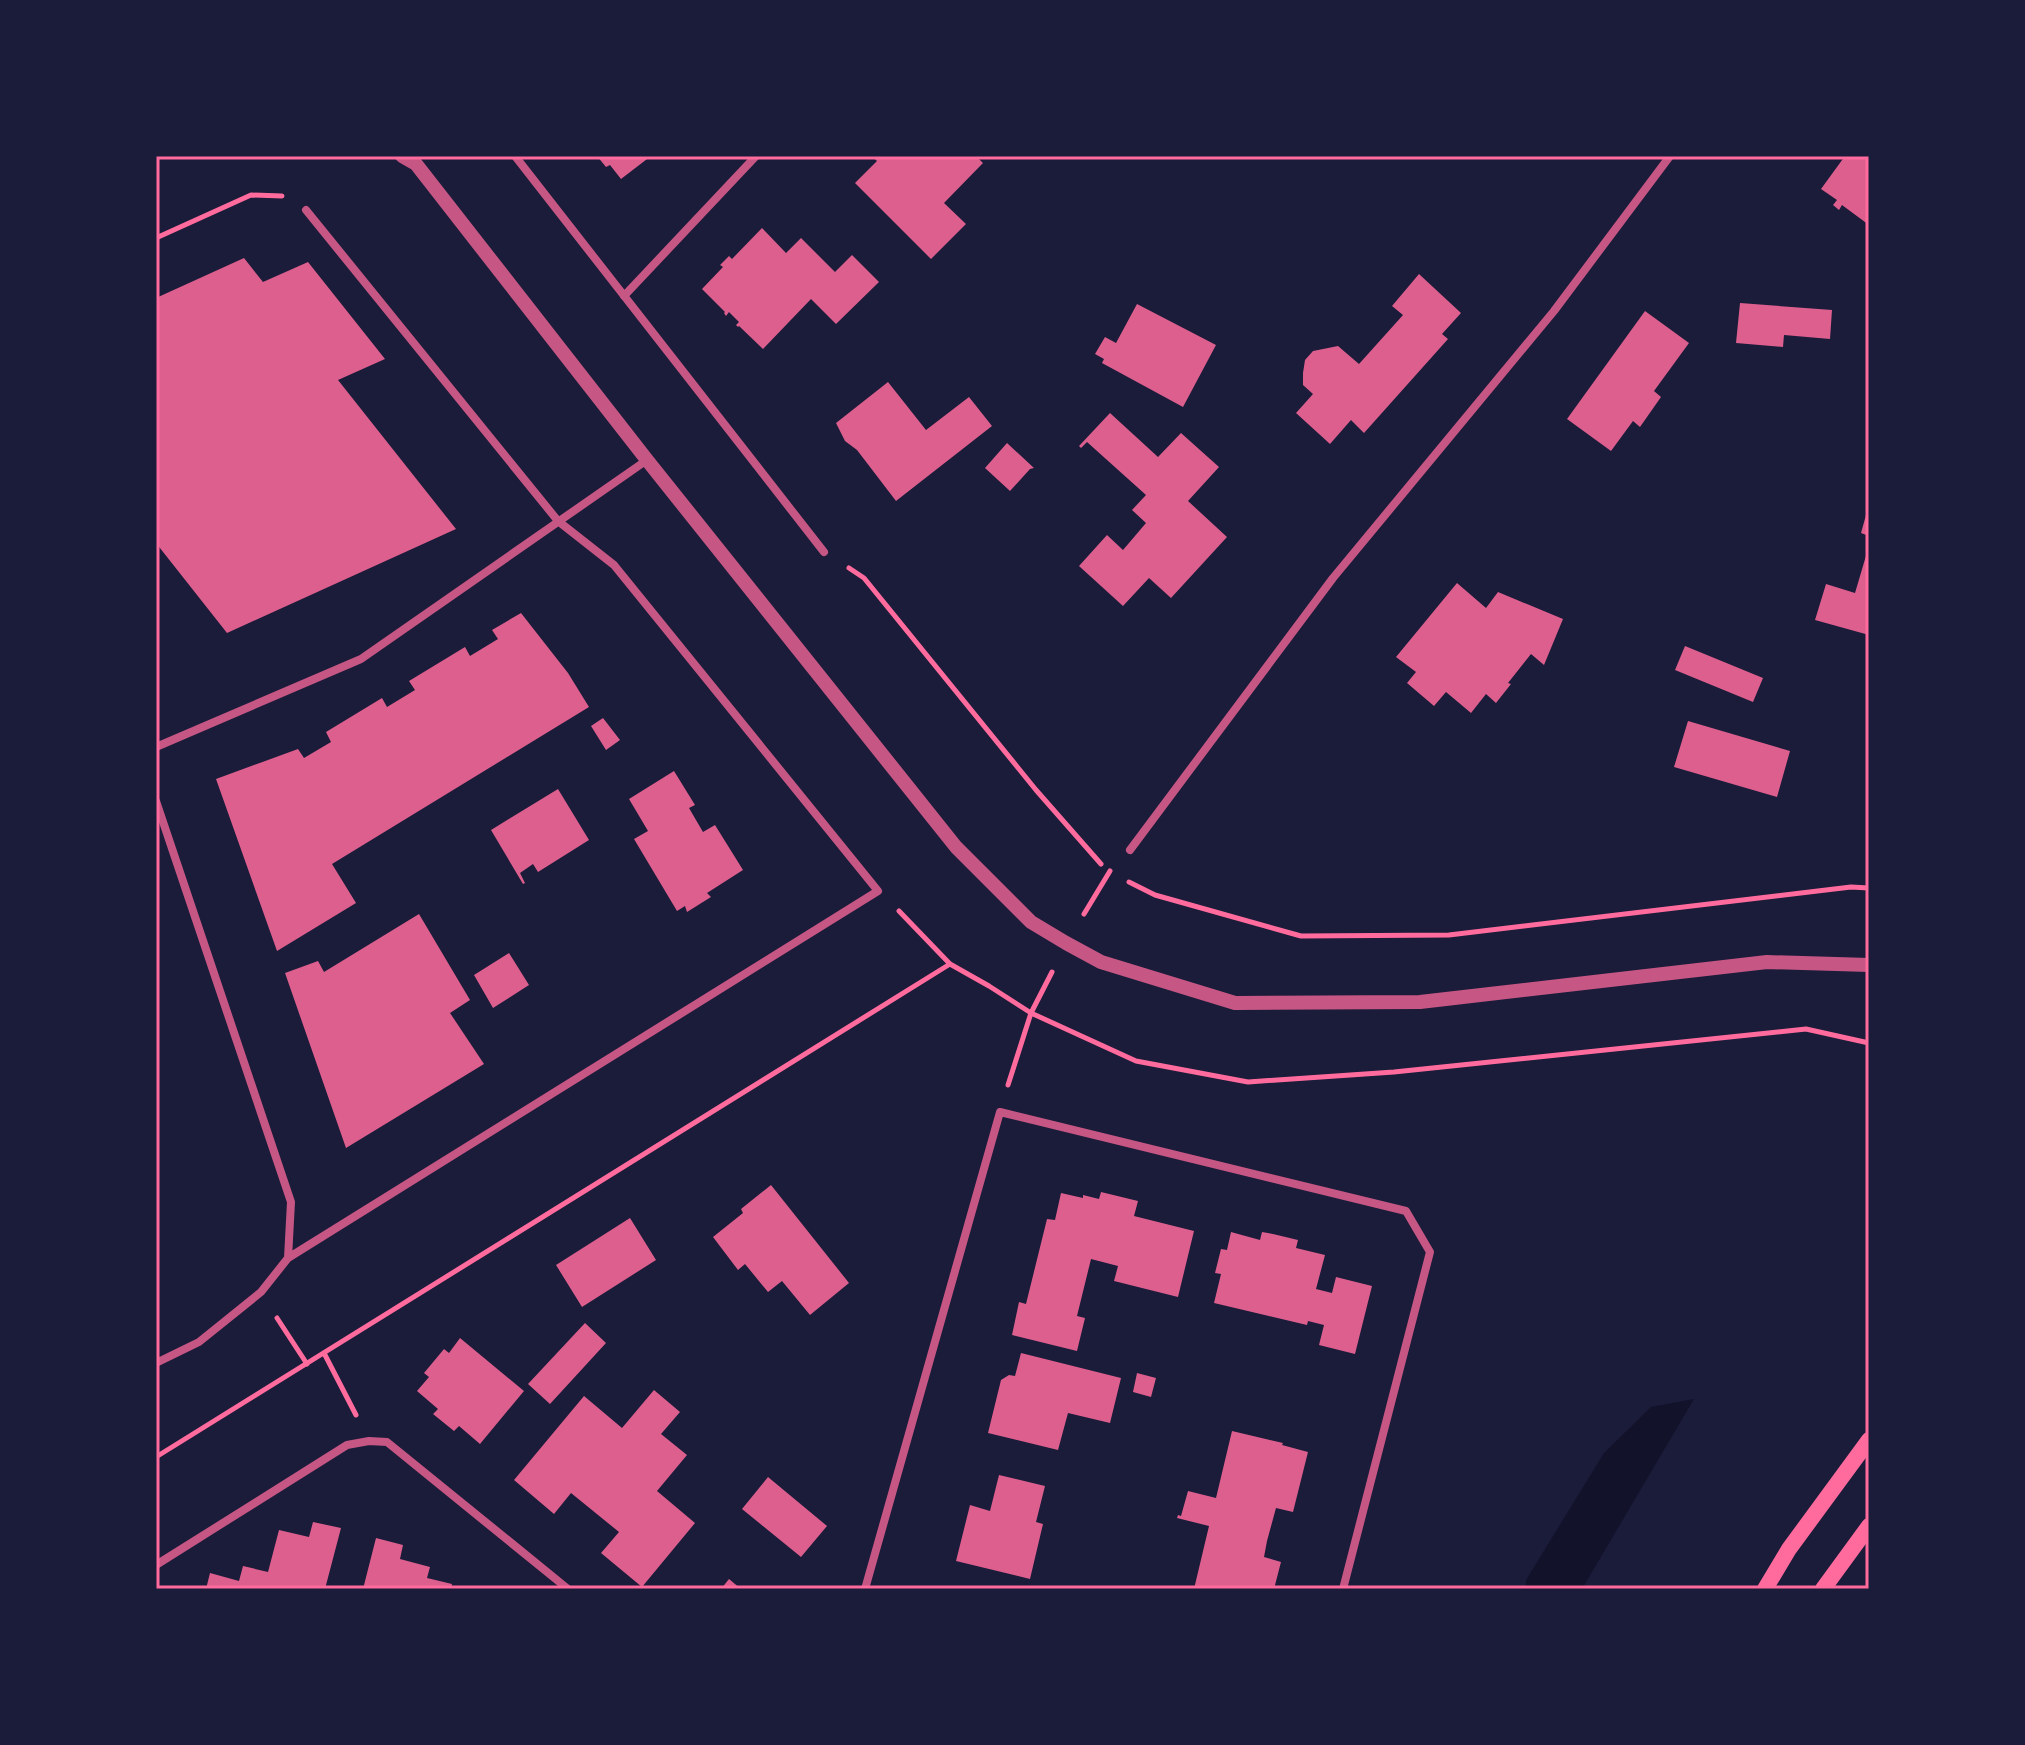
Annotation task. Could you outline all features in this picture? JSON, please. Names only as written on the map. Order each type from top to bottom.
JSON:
[{"type":"main road","points":[[1765,1589],[1789,1549],[1869,1440]]},
{"type":"main road","points":[[1823,1589],[1869,1526]]},
{"type":"street","points":[[402,156],[416,164],[956,847],[1031,922],[1101,962],[1235,1003],[1420,1002],[1767,962],[1869,965]]},
{"type":"street","points":[[515,156],[824,552]]},
{"type":"street","points":[[624,296],[756,156]]},
{"type":"street","points":[[1130,850],[1333,578],[1554,311],[1670,156]]},
{"type":"street","points":[[156,1363],[199,1342],[261,1292],[288,1258],[878,891],[614,565],[558,521],[306,210]]},
{"type":"street","points":[[156,747],[361,659],[647,460]]},
{"type":"street","points":[[156,801],[291,1202],[288,1258]]},
{"type":"street","points":[[865,1589],[1000,1112],[1406,1211],[1430,1252],[1343,1589]]},
{"type":"street","points":[[156,1565],[347,1445],[387,1442],[568,1589]]},
{"type":"path","points":[[156,238],[251,195],[291,196],[306,210]]},
{"type":"path","points":[[824,552],[864,578],[1036,790],[1109,872],[1155,895],[1301,936],[1449,935],[1851,887],[1869,888]]},
{"type":"path","points":[[156,1457],[950,964]]},
{"type":"path","points":[[1000,1112],[1031,1013]]},
{"type":"path","points":[[261,1292],[307,1364]]},
{"type":"path","points":[[324,1353],[369,1441]]},
{"type":"shaded area","points":[[1694,1399],[1582,1589],[1526,1589],[1526,1580],[1604,1453],[1651,1407]]},
{"type":"building","points":[[597,156],[651,156],[621,179],[610,165],[606,167]]},
{"type":"building","points":[[872,156],[976,156],[983,163],[944,203],[966,224],[931,259],[855,183],[877,161]]},
{"type":"building","points":[[1845,156],[1869,156],[1869,225],[1842,205],[1839,210],[1833,205],[1837,200],[1821,189]]},
{"type":"building","points":[[762,228],[786,253],[801,238],[835,272],[852,255],[879,282],[836,324],[811,299],[763,349],[736,325],[739,322],[729,312],[726,316],[702,289],[723,267],[720,265],[729,256],[732,259]]},
{"type":"building","points":[[244,258],[263,282],[308,262],[385,359],[338,380],[456,529],[227,633],[156,543],[156,298]]},
{"type":"building","points":[[1419,274],[1461,313],[1442,334],[1448,339],[1364,433],[1351,420],[1330,444],[1296,413],[1313,394],[1303,385],[1305,360],[1313,351],[1338,346],[1359,364],[1403,315],[1392,306]]},
{"type":"building","points":[[1740,303],[1832,310],[1830,339],[1784,335],[1783,347],[1736,343]]},
{"type":"building","points":[[1137,304],[1216,345],[1183,407],[1102,363],[1104,359],[1095,354],[1105,337],[1116,343]]},
{"type":"building","points":[[1645,311],[1689,343],[1654,391],[1661,397],[1640,427],[1633,421],[1611,451],[1567,419]]},
{"type":"building","points":[[888,382],[926,430],[969,397],[992,426],[896,501],[857,450],[845,441],[836,423]]},
{"type":"building","points":[[1110,413],[1158,457],[1181,433],[1219,467],[1188,501],[1227,537],[1171,598],[1149,578],[1123,606],[1079,566],[1107,535],[1123,550],[1146,523],[1132,510],[1146,495],[1087,442],[1081,448],[1079,446]]},
{"type":"building","points":[[1007,443],[1034,468],[1010,491],[985,468]]},
{"type":"building","points":[[1869,508],[1869,536],[1861,533]]},
{"type":"building","points":[[1868,549],[1869,635],[1815,620],[1826,584],[1855,593]]},
{"type":"building","points":[[1457,583],[1486,608],[1498,592],[1563,619],[1544,665],[1531,654],[1496,703],[1486,694],[1471,713],[1446,692],[1434,706],[1407,683],[1416,672],[1396,657]]},
{"type":"building","points":[[521,613],[568,673],[589,707],[332,864],[356,903],[277,951],[216,779],[298,749],[304,758],[331,742],[326,732],[382,698],[387,707],[415,690],[409,681],[465,647],[470,656],[498,639],[492,630]]},
{"type":"building","points":[[1685,646],[1763,678],[1753,702],[1675,670]]},
{"type":"building","points":[[603,718],[620,740],[606,750],[591,726]]},
{"type":"building","points":[[1688,721],[1790,751],[1777,797],[1674,767]]},
{"type":"building","points":[[674,771],[695,805],[689,808],[703,832],[715,825],[743,870],[707,893],[711,897],[687,912],[685,906],[677,911],[634,839],[648,831],[629,799]]},
{"type":"building","points":[[558,789],[589,840],[538,872],[533,864],[520,873],[523,884],[491,830]]},
{"type":"building","points":[[419,914],[470,1000],[450,1013],[484,1064],[346,1148],[285,973],[318,961],[324,972]]},
{"type":"building","points":[[509,953],[529,985],[493,1008],[474,975]]},
{"type":"building","points":[[771,1185],[849,1283],[810,1315],[782,1281],[768,1292],[745,1264],[738,1270],[713,1237]]},
{"type":"building","points":[[1101,1192],[1138,1201],[1134,1216],[1194,1231],[1178,1297],[1114,1281],[1118,1266],[1091,1259],[1077,1316],[1085,1318],[1077,1351],[1012,1335],[1019,1302],[1026,1304],[1047,1219],[1055,1220],[1061,1193],[1099,1199]]},
{"type":"building","points":[[630,1218],[656,1260],[582,1307],[556,1265]]},
{"type":"building","points":[[1231,1232],[1260,1240],[1262,1232],[1298,1240],[1296,1248],[1325,1255],[1316,1289],[1332,1293],[1336,1277],[1372,1286],[1355,1354],[1319,1345],[1324,1325],[1308,1321],[1307,1325],[1214,1303],[1221,1274],[1215,1273],[1221,1249],[1227,1250]]},
{"type":"building","points":[[585,1323],[606,1343],[550,1404],[528,1384]]},
{"type":"building","points":[[460,1338],[524,1391],[480,1444],[459,1426],[454,1431],[433,1414],[438,1409],[417,1391],[429,1377],[424,1373],[444,1349],[449,1353]]},
{"type":"building","points":[[1021,1353],[1121,1378],[1110,1423],[1068,1413],[1058,1450],[988,1433],[1001,1380],[1009,1375],[1015,1376]]},
{"type":"building","points":[[1137,1373],[1156,1378],[1151,1397],[1133,1392]]},
{"type":"building","points":[[654,1390],[680,1412],[661,1434],[687,1455],[657,1491],[695,1523],[642,1587],[601,1553],[619,1532],[571,1493],[554,1514],[514,1480],[584,1396],[622,1428]]},
{"type":"building","points":[[1232,1431],[1308,1452],[1293,1512],[1276,1508],[1267,1541],[1264,1557],[1281,1562],[1274,1589],[1194,1589],[1209,1526],[1177,1518],[1181,1516],[1188,1491],[1216,1498]]},
{"type":"building","points":[[999,1475],[1045,1486],[1036,1522],[1043,1524],[1030,1579],[956,1561],[970,1505],[990,1511]]},
{"type":"building","points":[[768,1477],[827,1526],[801,1557],[742,1509]]},
{"type":"building","points":[[313,1522],[341,1528],[325,1589],[206,1589],[210,1573],[239,1581],[243,1566],[268,1572],[279,1530],[309,1537]]},
{"type":"building","points":[[376,1538],[403,1545],[400,1559],[430,1567],[427,1578],[452,1584],[451,1589],[363,1589]]},
{"type":"building","points":[[729,1579],[741,1589],[721,1589]]}]
